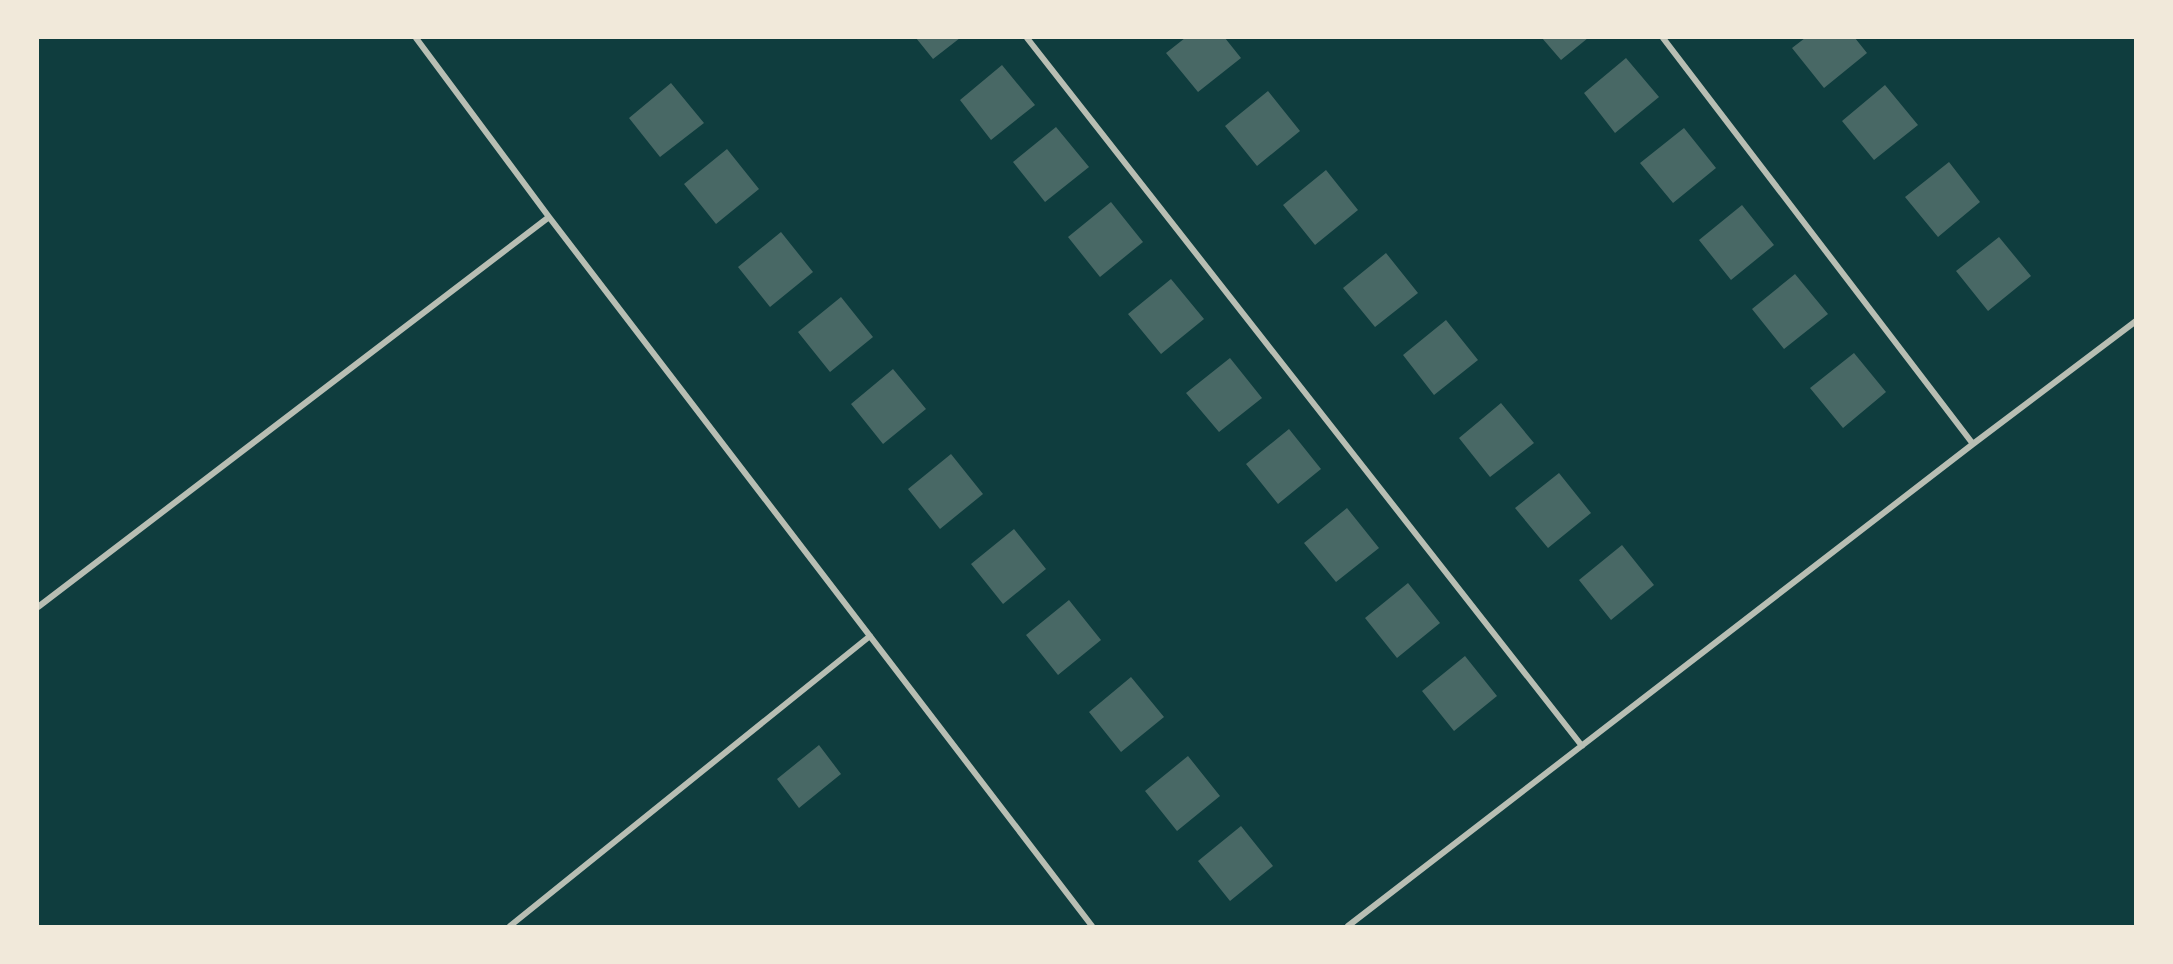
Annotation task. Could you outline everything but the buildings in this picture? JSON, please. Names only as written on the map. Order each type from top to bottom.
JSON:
[{"type":"street","points":[[416,38],[549,217],[1092,927]]},
{"type":"street","points":[[1027,38],[1582,746]]},
{"type":"street","points":[[1663,38],[1974,444]]},
{"type":"street","points":[[38,607],[549,217]]},
{"type":"street","points":[[1348,927],[2136,321]]},
{"type":"street","points":[[510,927],[870,636]]}]
